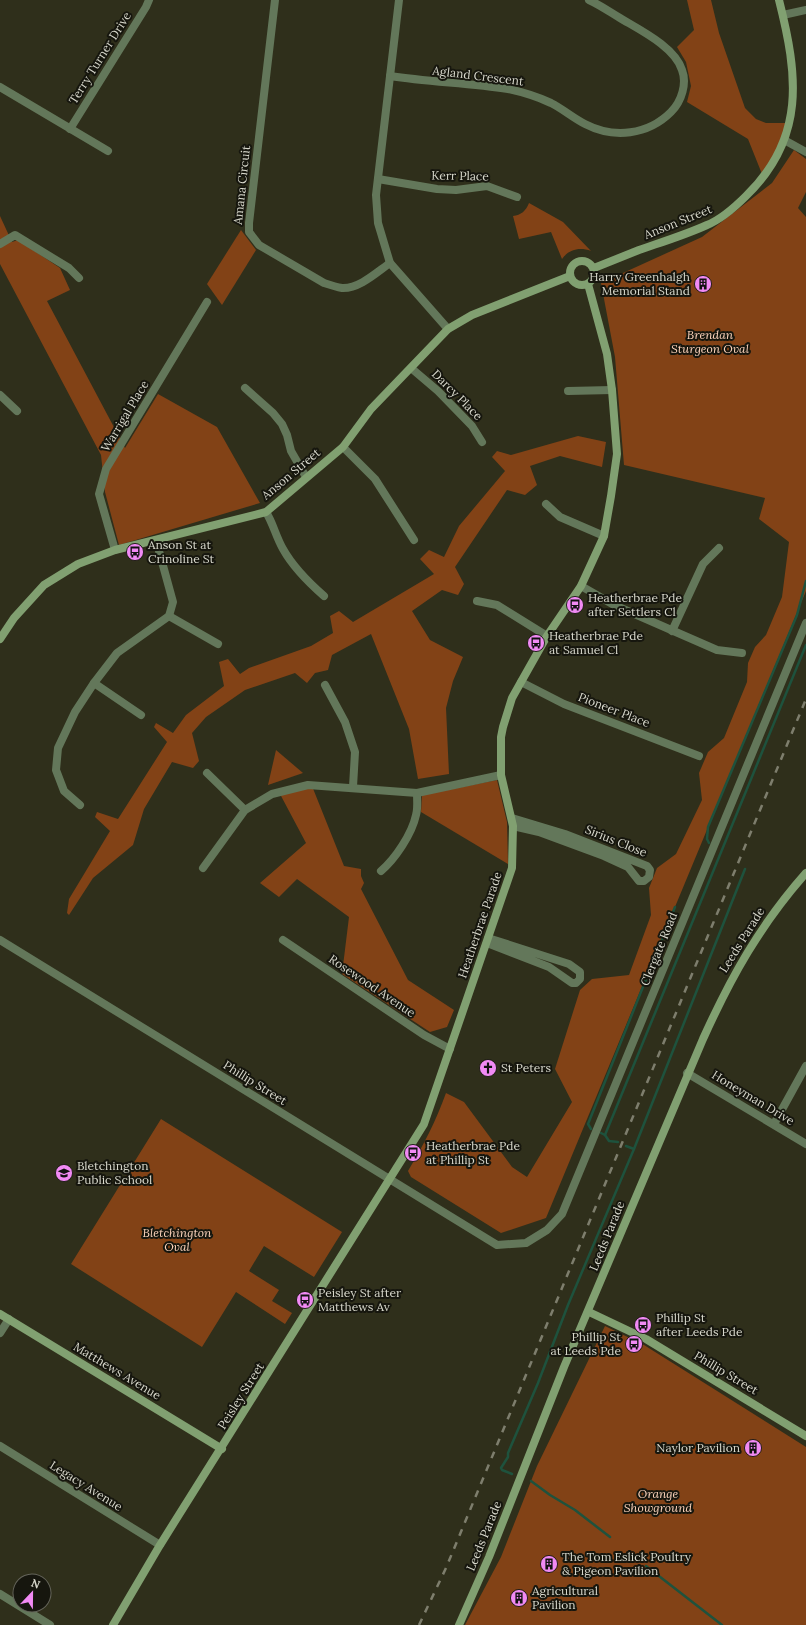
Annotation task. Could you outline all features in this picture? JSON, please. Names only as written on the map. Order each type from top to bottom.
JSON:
[{"type":"street","name":"Terry Turner Drive","points":[[70,129],[146,7],[148,0]]},
{"type":"street","name":"Amana Circuit","points":[[274,0],[248,223],[249,232],[258,245],[324,283],[338,287],[352,287],[390,263]]},
{"type":"street","points":[[399,0],[378,179],[376,209],[378,224],[390,263],[448,330]]},
{"type":"street","name":"Agland Crescent","points":[[390,76],[422,81],[508,89],[531,95],[551,104],[584,124],[608,132],[625,133],[652,126],[668,115],[678,103],[684,80],[679,62],[660,43],[589,0]]},
{"type":"street","name":"Anson Street","points":[[594,268],[638,250],[708,225],[720,218],[751,192],[770,171],[786,141],[794,110],[796,91],[794,70],[779,0]]},
{"type":"street","points":[[783,15],[806,10]]},
{"type":"street","points":[[0,87],[108,151]]},
{"type":"street","points":[[786,141],[806,152]]},
{"type":"street","name":"Kerr Place","points":[[378,179],[443,190],[487,186],[517,197]]},
{"type":"street","points":[[0,244],[15,234],[68,268],[79,278]]},
{"type":"street","points":[[580,260],[587,261],[594,268],[594,277],[588,284],[577,284],[570,276],[572,266],[580,260]]},
{"type":"street","name":"Anson Street","points":[[0,639],[14,618],[44,585],[78,564],[115,550],[266,512],[343,447],[371,409],[448,330],[472,315],[570,276]]},
{"type":"street","name":"Heatherbrae Parade","points":[[389,1179],[424,1124],[512,868],[512,822],[500,775],[501,737],[512,698],[547,636],[581,586],[604,536],[616,454],[612,390],[607,354],[588,284]]},
{"type":"street","name":"Warrigal Place","points":[[115,550],[99,494],[106,469],[207,302]]},
{"type":"street","name":"Darcy Place","points":[[411,368],[438,392],[472,426],[482,442]]},
{"type":"street","points":[[245,388],[273,412],[282,424],[287,435],[291,451],[306,477]]},
{"type":"street","points":[[568,391],[612,390]]},
{"type":"street","points":[[0,395],[17,411]]},
{"type":"street","points":[[343,447],[375,479],[414,540]]},
{"type":"street","points":[[546,504],[560,517],[604,536]]},
{"type":"street","points":[[266,512],[282,548],[294,566],[306,580],[324,596]]},
{"type":"street","points":[[80,805],[64,791],[56,770],[58,748],[75,712],[94,683],[117,653],[169,616],[173,602],[156,540]]},
{"type":"street","points":[[672,631],[703,564],[719,548]]},
{"type":"street","points":[[581,586],[614,605],[717,650],[742,653]]},
{"type":"street","points":[[476,601],[497,605],[547,636]]},
{"type":"street","points":[[169,616],[218,644]]},
{"type":"street","name":"Clergate Road","points":[[497,1245],[526,1243],[547,1230],[562,1214],[806,623]]},
{"type":"street","name":"Pioneer Place","points":[[521,682],[564,704],[699,756]]},
{"type":"street","points":[[94,683],[141,715]]},
{"type":"street","points":[[325,685],[345,722],[355,752],[353,787]]},
{"type":"street","points":[[207,773],[245,810]]},
{"type":"street","points":[[203,868],[245,810],[272,794],[308,785],[353,787],[417,793],[500,775]]},
{"type":"street","points":[[381,871],[389,864],[404,843],[416,815],[417,793]]},
{"type":"street","name":"Sirius Close","points":[[512,822],[565,834],[647,866],[650,870],[649,878],[644,881],[639,881],[628,867],[604,856],[512,822]]},
{"type":"street","name":"Leeds Parade","points":[[459,1625],[489,1557],[561,1375],[589,1312],[687,1074],[743,958],[764,925],[806,873]]},
{"type":"street","name":"Phillip Street","points":[[0,940],[497,1245]]},
{"type":"street","name":"Rosewood Avenue","points":[[283,940],[424,1036],[450,1049]]},
{"type":"street","points":[[487,940],[569,964],[580,972],[580,980],[576,983],[572,983],[549,967],[487,940]]},
{"type":"street","points":[[774,1124],[806,1066]]},
{"type":"street","name":"Honeyman Drive","points":[[687,1074],[806,1144]]},
{"type":"street","name":"Peisley Street","points":[[113,1625],[160,1545],[222,1449],[389,1179]]},
{"type":"street","name":"Phillip Street","points":[[589,1312],[646,1339],[806,1436]]},
{"type":"street","name":"Matthews Avenue","points":[[0,1314],[222,1449]]},
{"type":"street","points":[[0,1333],[9,1319]]},
{"type":"street","name":"Legacy Avenue","points":[[0,1446],[160,1545]]},
{"type":"street","points":[[0,1594],[50,1625]]},
{"type":"green space","points":[[687,0],[711,0],[719,33],[745,108],[756,119],[766,123],[787,123],[776,151],[762,174],[748,139],[687,102],[691,86],[686,62],[677,47],[694,30]]},
{"type":"green space","name":"Brendan Sturgeon Oval","points":[[794,150],[806,159],[806,192],[798,208],[806,217],[806,591],[546,1218],[501,1233],[411,1177],[408,1171],[429,1133],[446,1093],[464,1102],[512,1167],[527,1177],[572,1102],[555,1069],[580,990],[592,979],[629,975],[651,915],[649,888],[657,868],[676,854],[702,800],[699,773],[708,752],[724,738],[747,682],[748,663],[755,647],[766,635],[782,597],[789,542],[759,519],[765,498],[624,465],[615,357],[601,283],[702,237],[772,183]]},
{"type":"green space","points":[[529,203],[563,222],[591,251],[579,249],[571,251],[562,259],[551,232],[519,239],[513,216],[523,212]]},
{"type":"green space","points":[[0,216],[12,242],[18,240],[60,268],[70,290],[47,301],[125,448],[158,394],[217,427],[260,503],[119,545],[105,492],[101,455],[0,264]]},
{"type":"green space","points":[[241,230],[256,250],[222,305],[207,284]]},
{"type":"green space","points":[[578,436],[606,442],[602,467],[560,456],[530,466],[537,485],[525,495],[507,490],[455,567],[464,584],[458,595],[442,590],[412,611],[430,640],[463,657],[453,681],[446,708],[449,774],[418,779],[409,729],[371,634],[332,655],[328,670],[315,673],[307,683],[295,673],[245,690],[206,717],[192,733],[199,761],[193,768],[172,762],[144,809],[133,845],[93,878],[69,915],[67,913],[69,899],[110,831],[95,817],[97,812],[118,819],[167,742],[154,727],[156,723],[173,733],[186,715],[224,686],[219,662],[228,659],[240,674],[249,668],[311,646],[333,633],[330,616],[339,611],[353,622],[434,574],[420,559],[429,550],[444,557],[459,526],[505,471],[492,457],[497,451],[511,455]]},
{"type":"green space","points":[[276,750],[303,773],[268,785]]},
{"type":"green space","points":[[497,780],[507,822],[508,864],[421,812],[422,795]]},
{"type":"green space","points":[[312,786],[344,866],[361,869],[361,876],[364,883],[361,889],[408,980],[454,1010],[447,1027],[430,1032],[342,974],[349,917],[297,879],[279,897],[260,883],[306,843],[280,794]]},
{"type":"green space","name":"Bletchington Oval","points":[[161,1119],[342,1232],[314,1277],[264,1246],[249,1271],[279,1290],[272,1301],[292,1313],[285,1324],[236,1292],[202,1347],[71,1264]]},
{"type":"green space","name":"Orange Showground","points":[[605,1326],[644,1345],[806,1447],[806,1625],[465,1625],[501,1557],[537,1466]]},
{"type":"waterway","points":[[709,843],[707,839],[708,827],[797,615],[806,581]]},
{"type":"waterway","points":[[605,1135],[806,645]]},
{"type":"waterway","points":[[634,1149],[745,869]]},
{"type":"waterway","points":[[591,1129],[588,1124],[675,907]]},
{"type":"waterway","points":[[601,1133],[605,1135],[609,1141],[618,1142]]},
{"type":"waterway","points":[[512,1474],[502,1470],[501,1468],[508,1457],[508,1453],[538,1383],[568,1305],[634,1149],[626,1146]]},
{"type":"waterway","points":[[531,1481],[550,1495],[575,1510],[610,1537]]},
{"type":"waterway","points":[[646,1566],[722,1625]]},
{"type":"railway","points":[[419,1625],[446,1568],[806,699]]},
{"type":"place","name":"Harry Greenhalgh Memorial Stand","points":[[703,284]]},
{"type":"place","name":"Anson St at Crinoline St","points":[[135,552]]},
{"type":"place","name":"Heatherbrae Pde after Settlers Cl","points":[[575,605]]},
{"type":"place","name":"Heatherbrae Pde at Samuel Cl","points":[[536,643]]},
{"type":"place","name":"St Peters","points":[[488,1068]]},
{"type":"place","name":"Heatherbrae Pde at Phillip St","points":[[413,1153]]},
{"type":"place","name":"Bletchington Public School","points":[[64,1173]]},
{"type":"place","name":"Peisley St after Matthews Av","points":[[305,1300]]},
{"type":"place","name":"Phillip St after Leeds Pde","points":[[643,1325]]},
{"type":"place","name":"Phillip St at Leeds Pde","points":[[634,1344]]},
{"type":"place","name":"Naylor Pavilion","points":[[753,1448]]},
{"type":"place","name":"The Tom Eslick Poultry & Pigeon Pavilion","points":[[549,1564]]},
{"type":"place","name":"Agricultural Pavilion","points":[[519,1598]]}]
